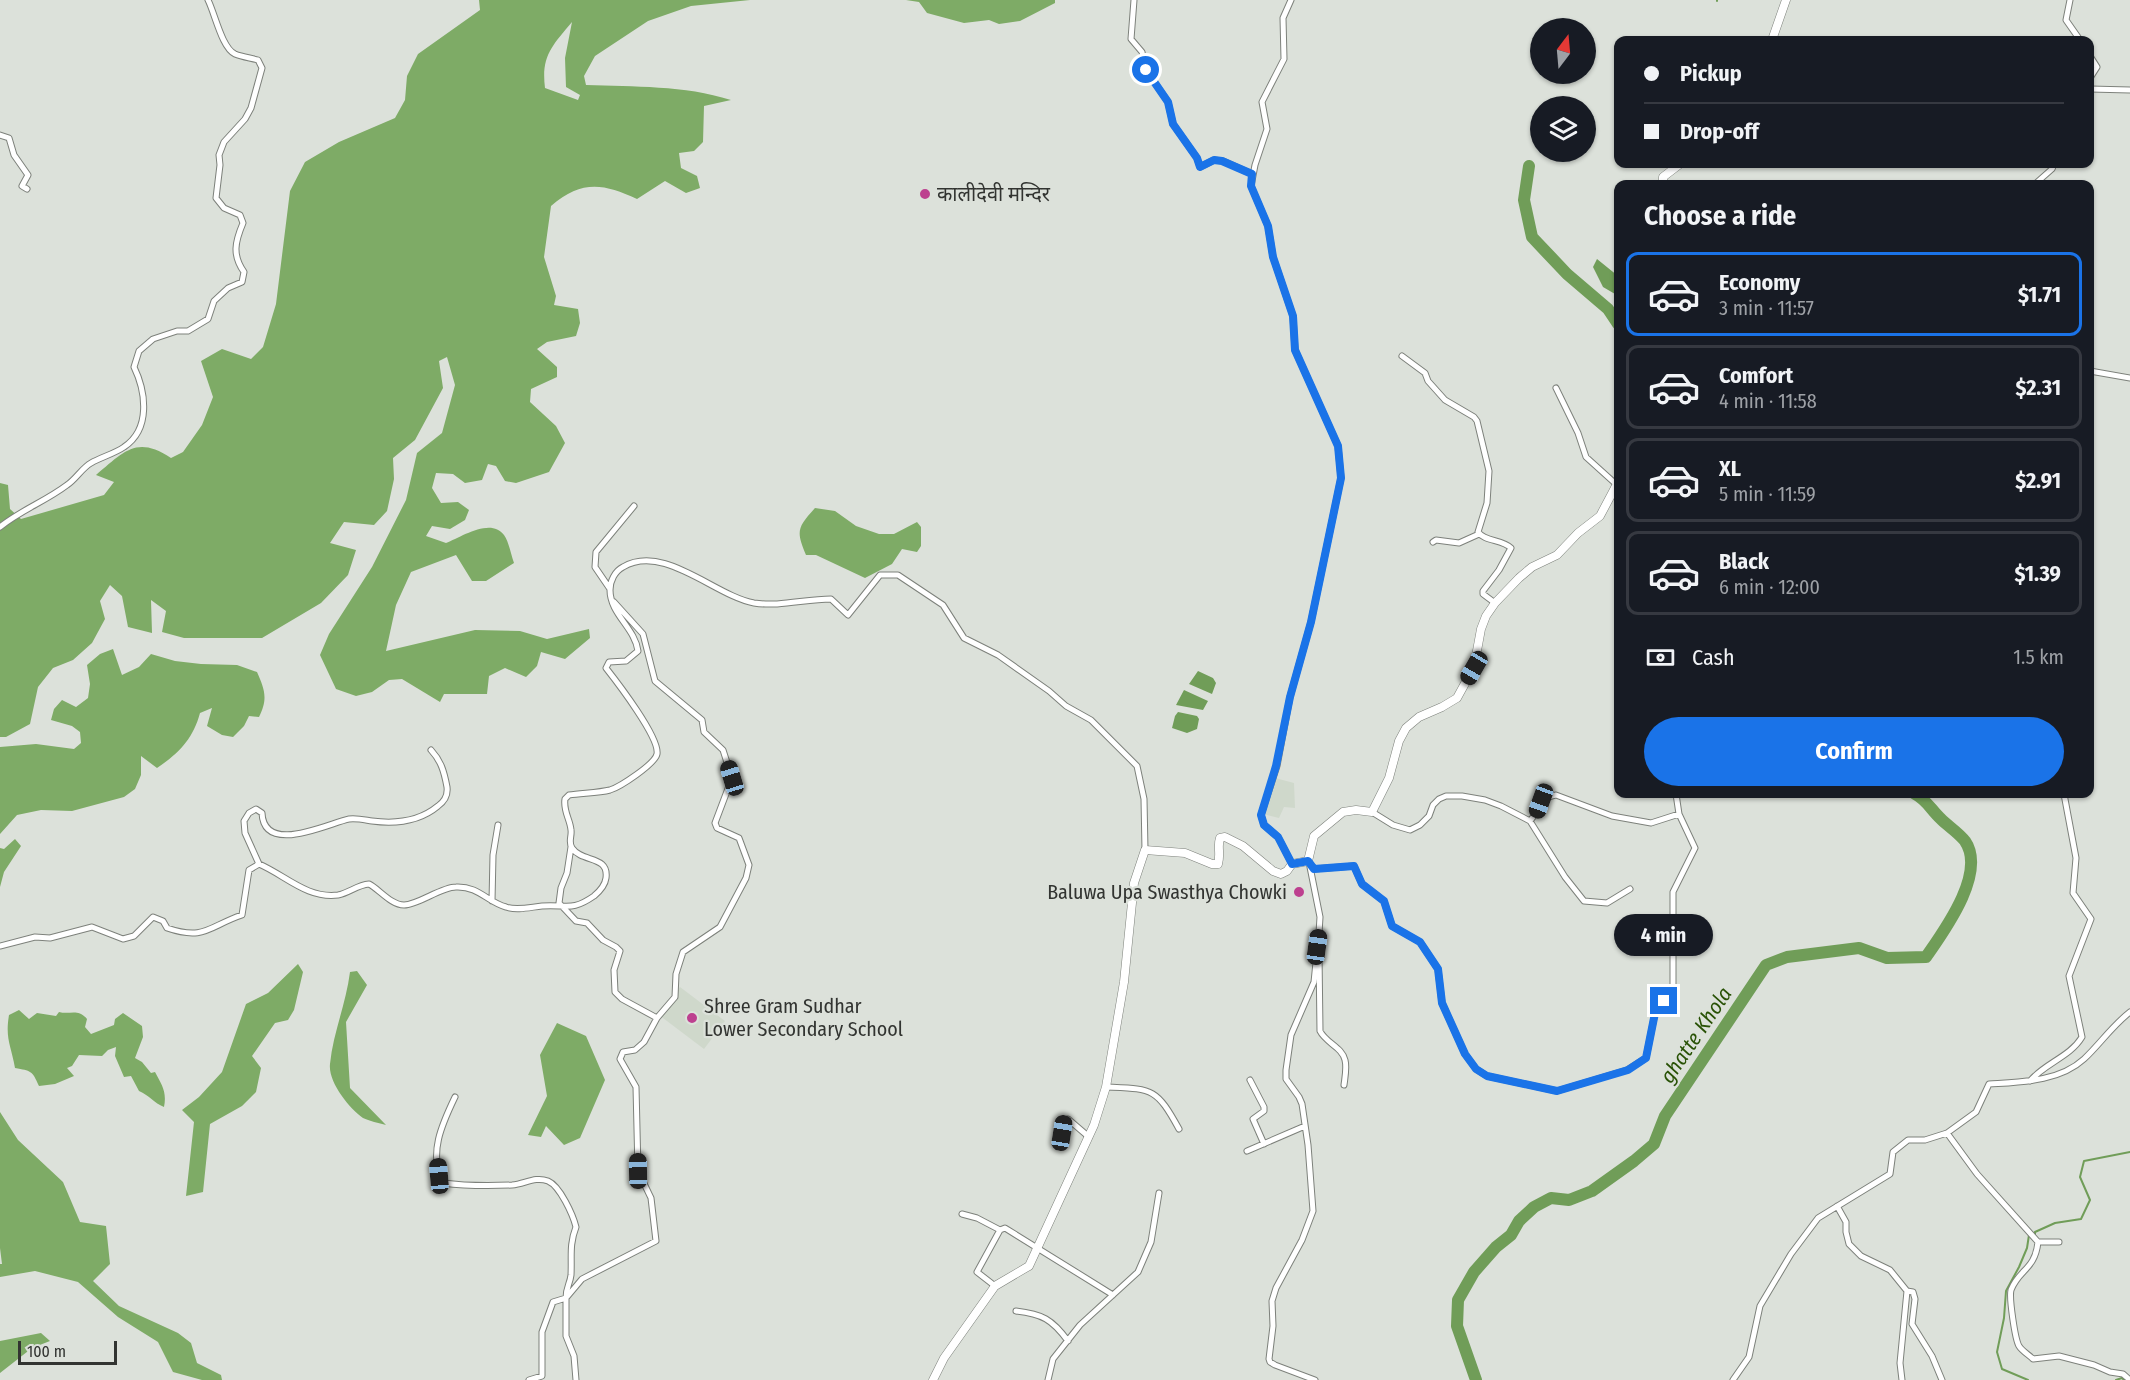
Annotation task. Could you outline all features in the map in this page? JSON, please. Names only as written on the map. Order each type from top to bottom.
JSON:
[{"type":"street","points":[[0,527],[11,518],[68,485],[88,464],[126,446],[137,434],[142,422],[145,401],[134,367],[139,351],[153,339],[177,331],[188,331],[208,319],[214,301],[228,288],[243,282],[244,273],[236,261],[236,247],[243,223],[240,215],[224,208],[216,198],[219,155],[224,142],[245,119],[251,108],[262,68],[258,60],[233,53],[225,43],[208,0]]},
{"type":"street","points":[[1134,0],[1131,39],[1142,52],[1146,70],[1168,102],[1173,124],[1197,158],[1200,167],[1214,160],[1222,161],[1252,174]]},
{"type":"street","points":[[1291,0],[1283,18],[1284,59],[1262,102],[1267,129],[1252,174],[1251,186],[1268,226],[1273,257],[1293,316],[1295,350],[1338,446],[1341,478],[1311,622],[1290,697],[1276,766],[1261,815],[1264,825],[1278,837],[1292,864]]},
{"type":"street","points":[[1773,36],[1786,0]]},
{"type":"street","points":[[2070,0],[2066,20],[2077,36]]},
{"type":"street","points":[[2094,89],[2130,90]]},
{"type":"street","points":[[0,135],[9,138],[14,155],[28,175],[22,186],[27,189]]},
{"type":"street","points":[[1663,180],[1663,177],[1675,168]]},
{"type":"street","points":[[2040,180],[2052,168]]},
{"type":"street","points":[[1402,356],[1425,373],[1428,381],[1445,400],[1477,421],[1489,471],[1488,498],[1478,529],[1479,534]]},
{"type":"street","points":[[2094,372],[2130,378]]},
{"type":"street","points":[[1556,388],[1578,433],[1586,457],[1614,481]]},
{"type":"street","points":[[1372,812],[1389,778],[1399,741],[1406,728],[1419,717],[1457,698],[1474,668],[1481,629],[1495,603],[1532,567],[1557,555],[1578,533],[1600,516],[1614,491]]},
{"type":"street","points":[[610,589],[595,567],[596,552],[634,506]]},
{"type":"street","points":[[1433,542],[1436,540],[1463,543],[1479,534],[1506,543],[1511,548],[1499,570],[1483,591],[1483,594],[1495,603]]},
{"type":"street","points":[[657,1018],[622,999],[615,992],[614,970],[620,951],[603,940],[587,923],[576,921],[559,903],[571,847],[571,832],[565,810],[565,799],[569,795],[610,790],[635,776],[657,755],[655,741],[629,699],[606,668],[609,662],[626,661],[638,651],[637,642],[618,616],[611,598],[612,579],[620,568],[641,560],[650,560],[690,573],[714,587],[752,602],[779,605],[809,599],[831,599],[848,615],[880,575],[898,575],[943,604],[964,638],[998,655],[1066,706],[1091,720],[1137,766],[1144,799],[1145,850],[1134,883],[1124,982],[1102,1104],[1029,1266],[995,1286],[944,1358],[933,1380]]},
{"type":"street","points":[[529,1380],[543,1376],[542,1332],[553,1302],[566,1298],[582,1280],[656,1241],[651,1198],[638,1171],[636,1087],[620,1059],[623,1052],[635,1050],[644,1042],[657,1018],[675,997],[676,974],[683,952],[720,927],[746,879],[749,865],[739,838],[717,828],[715,823],[732,778],[723,750],[704,732],[702,720],[655,681],[643,634],[611,598]]},
{"type":"street","points":[[431,750],[443,767],[447,792],[444,802],[432,811],[419,818],[394,822],[349,819],[294,835],[270,830],[263,820],[262,813],[256,809],[249,813],[244,821],[245,833],[259,864],[271,869],[302,890],[329,894],[344,893],[362,884],[369,884],[395,902],[404,905],[455,887],[480,892],[492,901],[508,908],[549,905],[564,907],[582,905],[601,891],[606,877],[606,867],[603,863],[579,854],[571,847]]},
{"type":"street","points":[[1530,821],[1537,813],[1541,801],[1548,796],[1556,795],[1612,816],[1651,822],[1679,814]]},
{"type":"street","points":[[1316,1380],[1275,1365],[1269,1359],[1274,1326],[1272,1301],[1275,1288],[1302,1240],[1313,1211],[1302,1104],[1286,1079],[1286,1070],[1292,1035],[1314,982],[1320,917],[1308,861],[1314,836],[1343,812],[1356,810],[1372,812],[1393,825],[1410,830],[1420,825],[1429,816],[1433,805],[1439,799],[1446,796],[1462,796],[1485,800],[1530,821],[1564,877],[1584,901],[1607,903],[1630,889]]},
{"type":"street","points":[[1308,861],[1314,869],[1354,866],[1362,884],[1384,901],[1392,926],[1420,942],[1438,969],[1442,1003],[1465,1054],[1476,1069],[1487,1076],[1557,1091],[1628,1070],[1646,1058],[1655,1013],[1673,989],[1673,891],[1695,848],[1679,814],[1677,798]]},
{"type":"street","points":[[2030,1081],[2039,1071],[2075,1048],[2082,1036],[2069,976],[2091,919],[2073,893],[2076,858],[2065,798]]},
{"type":"street","points":[[492,901],[493,855],[498,825]]},
{"type":"street","points":[[1145,850],[1185,853],[1212,864],[1218,864],[1221,855],[1219,841],[1225,837],[1243,846],[1273,871],[1281,874],[1287,871],[1292,864],[1308,861]]},
{"type":"street","points":[[0,946],[35,937],[50,938],[92,927],[123,939],[134,936],[153,917],[162,921],[167,928],[176,931],[192,935],[202,932],[242,915],[249,870],[259,864]]},
{"type":"street","points":[[1317,947],[1320,959],[1320,1031],[1323,1038],[1340,1050],[1345,1059],[1344,1085]]},
{"type":"street","points":[[1733,1380],[1749,1357],[1760,1306],[1791,1254],[1818,1218],[1890,1174],[1893,1152],[1908,1140],[1925,1140],[1947,1133],[1976,1112],[1989,1084],[2030,1081],[2064,1072],[2083,1060],[2130,1012]]},
{"type":"street","points":[[1250,1080],[1264,1107],[1264,1111],[1253,1119],[1264,1144]]},
{"type":"street","points":[[1106,1088],[1135,1088],[1150,1091],[1170,1112],[1179,1129]]},
{"type":"street","points":[[455,1097],[441,1126],[436,1146],[439,1176],[443,1183],[470,1186],[515,1185],[536,1179],[548,1182],[557,1187],[576,1227],[570,1246],[571,1276],[566,1286],[566,1336],[574,1356],[576,1380]]},
{"type":"street","points":[[1062,1133],[1064,1120],[1068,1119],[1089,1137]]},
{"type":"street","points":[[1247,1151],[1305,1126]]},
{"type":"street","points":[[1947,1133],[1977,1174],[2038,1242],[2059,1242]]},
{"type":"street","points":[[1048,1380],[1053,1359],[1080,1325],[1135,1277],[1141,1267],[1154,1230],[1159,1193]]},
{"type":"street","points":[[1837,1206],[1846,1222],[1849,1244],[1861,1256],[1890,1270],[1907,1290],[1913,1292],[1916,1299],[1912,1324],[1932,1356],[1942,1380]]},
{"type":"street","points":[[962,1214],[977,1218],[1000,1230]]},
{"type":"street","points":[[995,1286],[977,1272],[1000,1230],[1005,1228],[1113,1295]]},
{"type":"street","points":[[2038,1242],[2036,1255],[2031,1265],[2017,1280],[2010,1293],[2015,1336],[2020,1347],[2033,1359],[2059,1356],[2123,1374],[2130,1380]]},
{"type":"street","points":[[1902,1380],[1900,1363],[1907,1290]]},
{"type":"street","points":[[1016,1311],[1034,1313],[1046,1318],[1057,1326],[1068,1341]]},
{"type":"shaded area","points":[[479,0],[750,0],[691,6],[648,21],[595,56],[584,76],[586,85],[677,89],[731,100],[704,106],[703,142],[694,151],[679,153],[681,168],[697,176],[700,188],[686,193],[665,181],[637,199],[603,187],[582,188],[551,206],[544,257],[556,296],[554,305],[578,309],[580,323],[576,336],[547,342],[537,349],[557,367],[557,377],[531,389],[530,402],[556,426],[565,443],[549,472],[516,483],[505,481],[496,466],[488,464],[482,480],[465,483],[453,474],[436,473],[432,488],[441,503],[458,502],[469,510],[465,520],[450,529],[432,526],[426,536],[446,543],[476,530],[492,528],[504,535],[514,563],[486,581],[472,581],[456,555],[411,572],[396,605],[386,651],[475,630],[520,631],[547,639],[589,629],[590,638],[565,659],[541,652],[537,666],[526,677],[505,668],[489,676],[487,694],[444,694],[440,702],[402,679],[389,680],[372,692],[356,696],[336,689],[320,655],[329,634],[372,567],[406,500],[417,453],[442,433],[455,385],[447,357],[439,361],[443,388],[415,440],[393,458],[394,479],[387,511],[374,525],[344,522],[330,543],[356,550],[348,575],[321,603],[262,638],[184,638],[162,632],[166,611],[151,600],[152,633],[128,627],[122,596],[110,585],[100,601],[105,619],[92,643],[73,660],[53,668],[38,687],[30,724],[6,737],[0,737],[0,483],[8,485],[10,509],[21,519],[104,495],[114,482],[96,475],[131,449],[148,448],[171,458],[183,452],[202,425],[213,397],[201,361],[222,349],[251,359],[263,347],[276,304],[290,191],[305,162],[339,142],[395,118],[405,100],[407,76],[418,54],[480,10]],"holes":[[[572,22],[565,58],[566,87],[580,95],[578,100],[545,88],[544,77],[550,52]]]},
{"type":"shaded area","points":[[906,0],[1055,0],[1055,3],[1020,21],[999,24],[989,20],[964,23],[927,13],[919,2]]},
{"type":"shaded area","points":[[1597,259],[1614,273],[1614,293],[1603,287],[1593,267]]},
{"type":"shaded area","points":[[815,508],[835,511],[856,526],[879,534],[894,534],[917,522],[921,527],[921,546],[917,552],[902,549],[892,564],[865,578],[816,555],[806,555],[800,530]]},
{"type":"shaded area","points":[[113,649],[122,675],[139,667],[151,654],[175,661],[237,665],[257,672],[264,694],[262,711],[259,717],[249,716],[244,726],[233,737],[222,735],[207,726],[212,708],[200,713],[189,738],[178,751],[157,768],[141,756],[141,775],[135,789],[124,797],[72,811],[41,810],[17,815],[0,834],[0,747],[36,744],[74,749],[81,743],[80,732],[72,726],[51,720],[54,709],[62,700],[76,707],[88,698],[90,684],[87,665],[100,654]]},
{"type":"shaded area","points":[[1198,671],[1213,678],[1216,683],[1212,694],[1189,684]]},
{"type":"shaded area","points":[[1184,690],[1208,701],[1203,710],[1176,705]]},
{"type":"shaded area","points":[[1178,712],[1197,716],[1199,719],[1197,729],[1187,733],[1172,728]]},
{"type":"shaded area","points":[[1275,778],[1294,783],[1295,808],[1284,807],[1279,818],[1263,814]]},
{"type":"shaded area","points":[[15,839],[21,846],[4,872],[0,887],[0,848],[4,849]]},
{"type":"shaded area","points":[[298,964],[303,972],[294,1010],[288,1020],[275,1023],[252,1056],[261,1068],[256,1092],[242,1106],[210,1124],[203,1192],[186,1196],[194,1122],[182,1110],[199,1097],[222,1072],[246,1004],[268,993]]},
{"type":"shaded area","points":[[357,971],[367,985],[346,1022],[350,1088],[386,1125],[365,1119],[357,1114],[340,1094],[330,1071],[334,1041],[350,972]]},
{"type":"shaded area","name":"Shree Gram Sudhar Lower Secondary School","points":[[680,987],[725,1021],[704,1049],[659,1015]]},
{"type":"shaded area","points":[[19,1010],[29,1019],[37,1013],[56,1016],[59,1012],[80,1014],[87,1019],[85,1027],[91,1034],[114,1025],[115,1019],[123,1013],[142,1026],[143,1037],[135,1058],[142,1062],[151,1073],[155,1072],[162,1085],[164,1107],[139,1091],[131,1076],[124,1077],[115,1056],[116,1047],[108,1050],[102,1056],[79,1055],[72,1066],[67,1068],[74,1076],[55,1084],[39,1086],[30,1072],[15,1068],[8,1036],[8,1023],[9,1015]]},
{"type":"shaded area","points":[[557,1023],[586,1036],[605,1080],[580,1138],[564,1145],[546,1126],[541,1137],[528,1135],[547,1096],[540,1055]]},
{"type":"shaded area","points":[[0,1112],[18,1140],[63,1182],[80,1222],[106,1226],[110,1264],[93,1281],[119,1306],[178,1333],[191,1343],[197,1363],[221,1375],[222,1380],[202,1380],[173,1372],[158,1342],[118,1317],[78,1282],[35,1271],[0,1277],[0,1264],[2,1264]]},
{"type":"shaded area","points":[[41,1333],[50,1341],[32,1348],[0,1373],[0,1341]]},
{"type":"waterway","name":"ghatte Khola","points":[[1529,166],[1524,200],[1532,237],[1567,274],[1608,309],[1614,318]]},
{"type":"waterway","name":"ghatte Khola","points":[[1476,1380],[1457,1326],[1458,1300],[1474,1272],[1496,1247],[1511,1235],[1519,1221],[1534,1207],[1551,1198],[1569,1200],[1592,1191],[1654,1144],[1665,1116],[1766,965],[1787,957],[1859,948],[1887,958],[1926,957],[1952,917],[1967,885],[1971,869],[1970,854],[1963,838],[1921,798]]},
{"type":"waterway","points":[[2035,1234],[2055,1223],[2081,1219],[2090,1200],[2080,1177],[2084,1161],[2130,1152]]},
{"type":"waterway","points":[[2028,1380],[2002,1369],[1997,1352],[2004,1318],[2006,1291],[2027,1248],[2029,1235]]},
{"type":"waterway","points":[[2116,1380],[2122,1378],[2124,1380]]},
{"type":"place","name":"कालीदेवी मन्दिर","points":[[925,194]]},
{"type":"place","name":"Baluwa Upa Swasthya Chowki","points":[[1299,892]]},
{"type":"place","name":"Shree Gram Sudhar Lower Secondary School","points":[[692,1018]]},
{"type":"route","points":[[1146,70],[1168,102],[1173,124],[1183,135],[1200,167],[1214,160],[1222,161],[1252,174],[1251,186],[1268,226],[1273,257],[1293,316],[1295,350],[1338,446],[1341,478],[1311,622],[1290,697],[1276,766],[1261,815],[1264,825],[1278,837],[1292,864],[1308,861],[1314,869],[1354,866],[1362,884],[1384,901],[1392,926],[1420,942],[1438,969],[1442,1003],[1465,1054],[1476,1069],[1487,1076],[1557,1091],[1628,1070],[1646,1058],[1655,1013],[1664,1001]]}]
